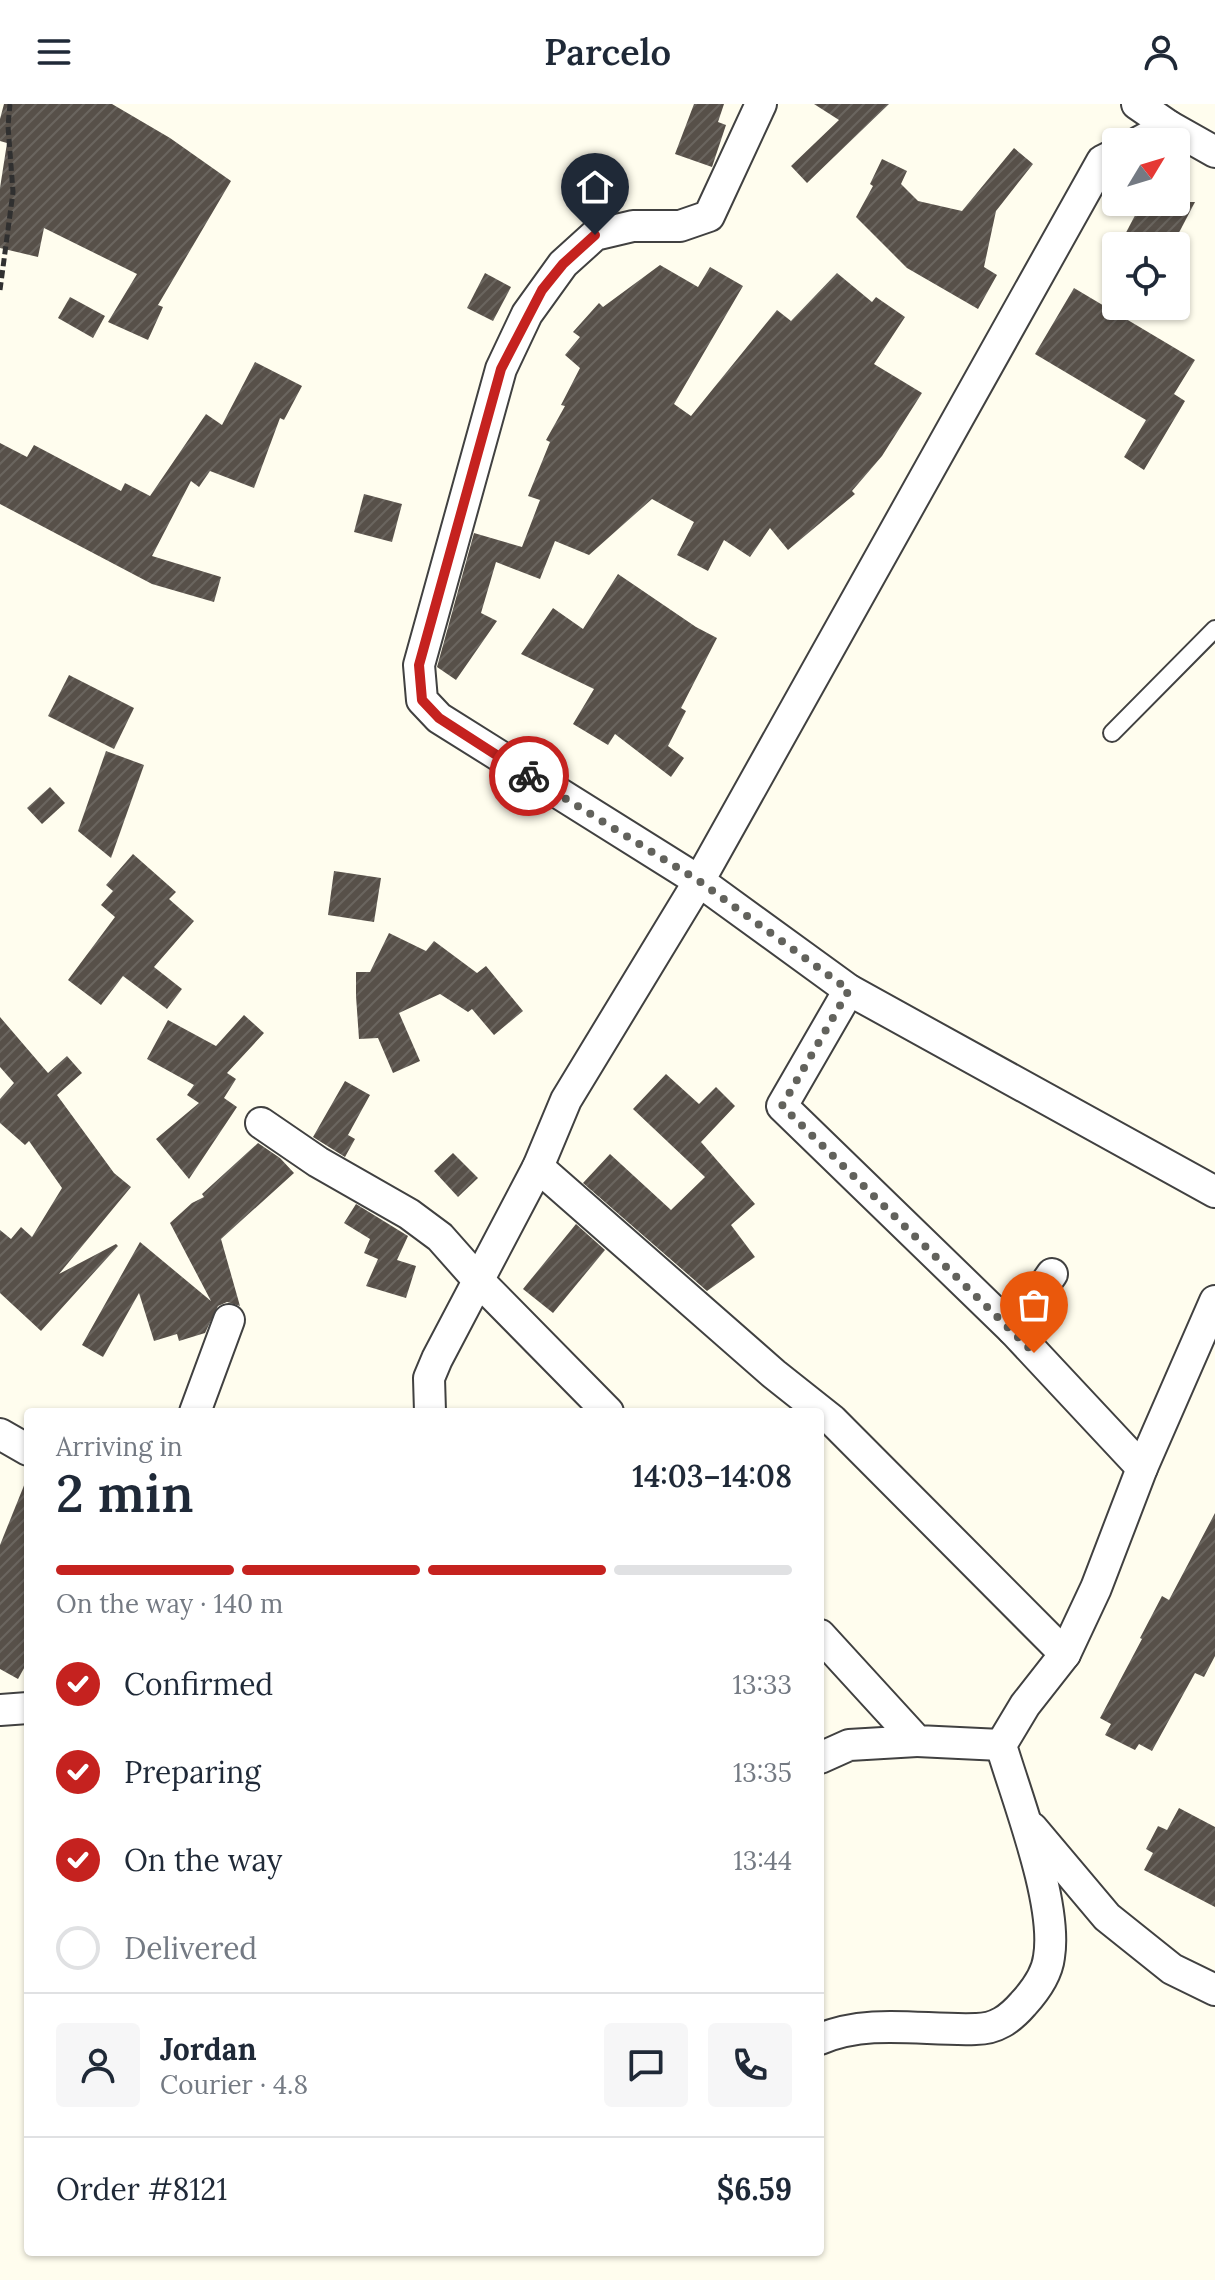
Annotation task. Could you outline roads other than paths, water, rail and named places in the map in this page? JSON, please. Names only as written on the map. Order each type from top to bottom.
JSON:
[{"type":"street","points":[[761,104],[709,216],[680,226],[633,226],[595,235],[563,264],[527,314],[501,369],[419,665],[422,700],[439,718],[699,881],[849,990],[1215,1192]]},
{"type":"street","points":[[1137,104],[1215,152]]},
{"type":"street","points":[[1165,128],[1169,126]]},
{"type":"street","points":[[430,1408],[429,1378],[538,1167],[566,1100],[699,881],[1102,161]]},
{"type":"street","points":[[849,990],[782,1106],[1013,1330],[1142,1468]]},
{"type":"street","points":[[261,1123],[318,1162],[409,1214],[440,1237],[604,1408]]},
{"type":"street","points":[[538,1167],[774,1374],[807,1408]]},
{"type":"street","points":[[1013,1330],[1052,1274]]},
{"type":"street","points":[[824,2037],[841,2030],[876,2026],[981,2029],[1009,2020],[1034,1992],[1049,1961],[1051,1930],[1039,1871],[1001,1745],[1025,1705],[1065,1654],[1096,1588],[1142,1468],[1215,1301]]},
{"type":"street","points":[[196,1408],[229,1320]]},
{"type":"street","points":[[826,1428],[1065,1654]]},
{"type":"street","points":[[0,1434],[24,1448]]},
{"type":"street","points":[[824,1639],[917,1741]]},
{"type":"street","points":[[0,1710],[24,1708]]},
{"type":"street","points":[[824,1756],[849,1745],[917,1741],[1001,1745]]},
{"type":"street","points":[[1023,1817],[1107,1917],[1172,1969],[1215,1990]]},
{"type":"lane","points":[[1112,733],[1215,629]]}]
